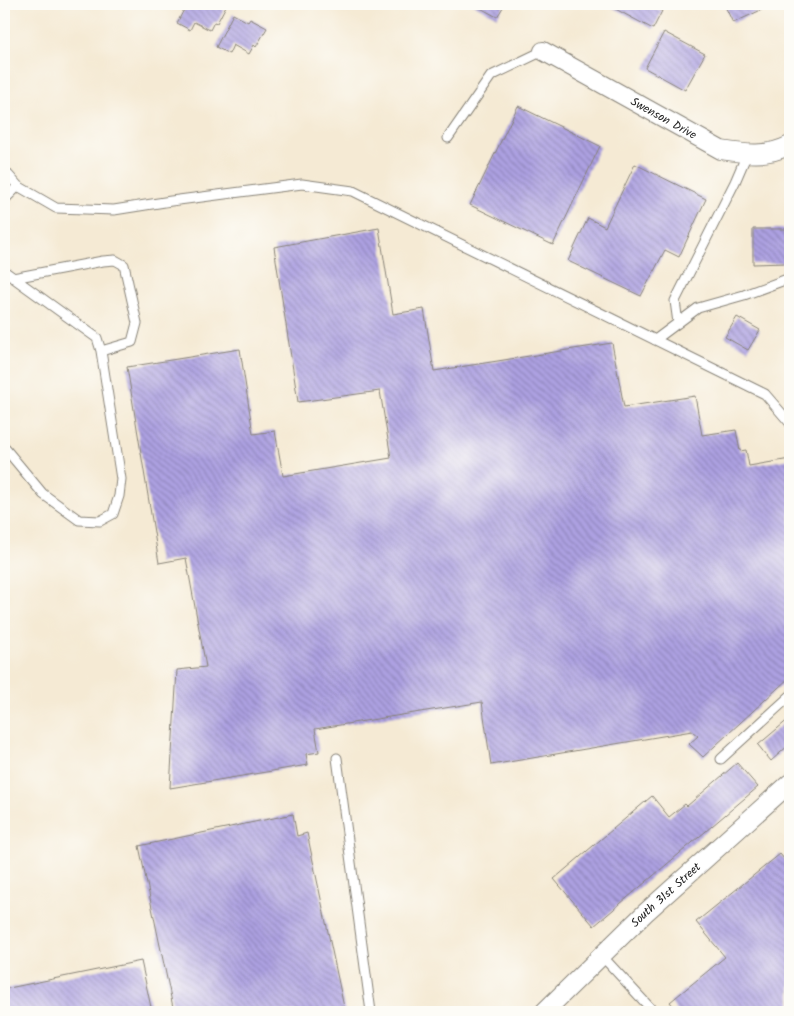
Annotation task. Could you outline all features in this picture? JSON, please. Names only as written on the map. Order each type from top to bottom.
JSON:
[{"type":"street","name":"Swenson Drive","points":[[544,52],[722,150],[753,155],[783,149],[790,145]]},
{"type":"street","name":"South 31st Street","points":[[544,1012],[645,913],[790,782]]},
{"type":"lane","points":[[448,138],[490,76],[544,52]]},
{"type":"lane","points":[[678,323],[675,301],[735,182],[747,154]]},
{"type":"lane","points":[[4,170],[18,186],[56,208],[114,210],[302,184],[353,191],[765,394],[790,423]]},
{"type":"lane","points":[[4,200],[18,186]]},
{"type":"lane","points":[[13,278],[103,261],[115,260],[124,265],[137,323],[132,342],[101,351]]},
{"type":"lane","points":[[4,271],[97,338],[101,351],[121,479],[114,514],[100,521],[79,520],[43,494],[4,447]]},
{"type":"lane","points":[[656,340],[698,308],[744,295],[790,278]]},
{"type":"lane","points":[[721,760],[790,696]]},
{"type":"lane","points":[[337,758],[371,1012]]},
{"type":"lane","points":[[602,956],[654,1012]]},
{"type":"building","points":[[187,4],[227,4],[217,23],[214,22],[210,30],[194,22],[190,30],[177,23]]},
{"type":"building","points":[[473,4],[505,4],[497,17]]},
{"type":"building","points":[[606,4],[648,4],[662,11],[653,29]]},
{"type":"building","points":[[724,4],[774,4],[733,23]]},
{"type":"building","points":[[233,14],[248,22],[250,19],[267,28],[256,47],[254,45],[249,54],[233,45],[229,54],[216,47]]},
{"type":"building","points":[[664,32],[705,54],[685,90],[645,68]]},
{"type":"building","points":[[518,106],[600,146],[553,245],[470,205]]},
{"type":"building","points":[[635,164],[706,199],[679,257],[665,250],[641,296],[568,261],[588,218],[605,227]]},
{"type":"building","points":[[379,228],[393,314],[424,309],[434,371],[612,343],[624,407],[695,396],[702,435],[736,430],[740,451],[746,450],[749,466],[790,459],[790,677],[703,757],[689,744],[698,736],[692,731],[491,765],[482,702],[315,729],[319,752],[306,754],[308,765],[170,788],[177,670],[206,667],[186,558],[159,563],[127,367],[240,349],[253,434],[275,431],[283,476],[391,458],[380,391],[298,402],[274,247]]},
{"type":"building","points":[[753,229],[786,229],[786,263],[753,264]]},
{"type":"building","points":[[737,317],[760,330],[748,350],[725,337]]},
{"type":"building","points":[[790,718],[790,744],[771,761],[758,745]]},
{"type":"building","points":[[737,763],[758,787],[594,926],[554,879],[652,796],[669,817],[685,804],[687,806]]},
{"type":"building","points":[[293,814],[297,836],[307,833],[345,1012],[174,1012],[139,846]]},
{"type":"building","points":[[780,854],[790,866],[790,1012],[678,1012],[670,1002],[725,957],[696,922]]},
{"type":"building","points":[[141,961],[152,1012],[4,1012],[4,989]]}]
